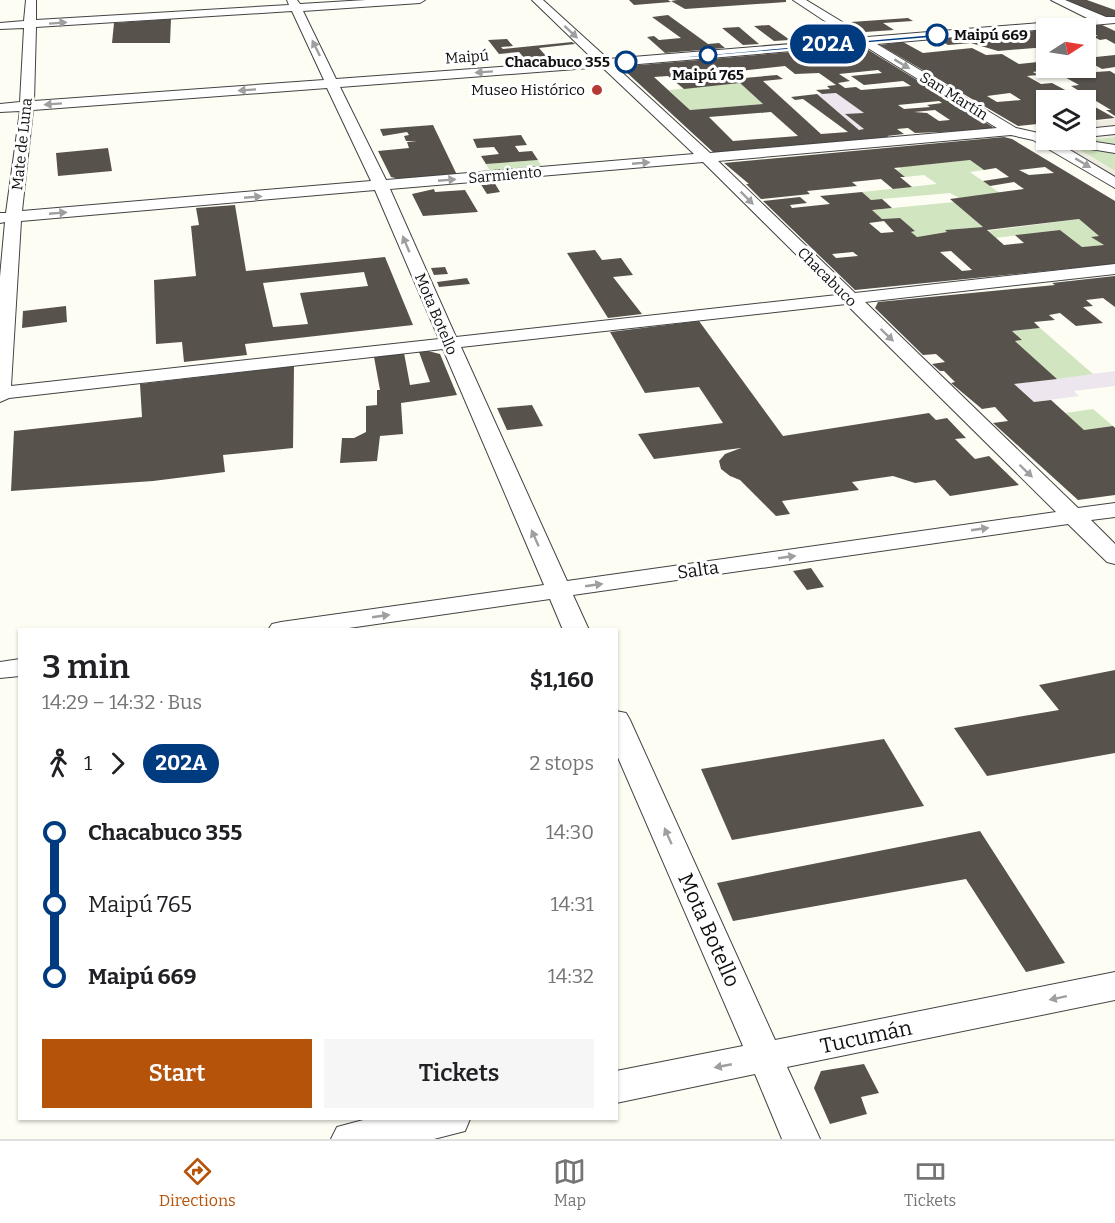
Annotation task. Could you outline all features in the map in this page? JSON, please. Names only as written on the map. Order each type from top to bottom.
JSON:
[{"type":"street","name":"Mate de Luna","points":[[0,394],[7,218],[27,106],[31,0]]},
{"type":"street","points":[[0,27],[294,4],[420,0]]},
{"type":"street","name":"Chacabuco","points":[[537,0],[706,157],[1115,557]]},
{"type":"street","name":"San Martín","points":[[798,0],[1011,131],[1036,136]]},
{"type":"street","points":[[1056,0],[1109,20],[1115,26]]},
{"type":"street","name":"Mota Botello","points":[[294,4],[381,186],[575,628]]},
{"type":"street","name":"Maipú","points":[[0,108],[605,63],[1109,20]]},
{"type":"street","name":"Sarmiento","points":[[7,218],[1011,131]]},
{"type":"street","points":[[1096,146],[1115,149]]},
{"type":"street","name":"San Martín","points":[[1063,150],[1115,183]]},
{"type":"street","points":[[0,394],[1115,269]]},
{"type":"street","name":"Salta","points":[[295,628],[1115,510]]},
{"type":"street","points":[[0,670],[18,667]]},
{"type":"street","name":"Mota Botello","points":[[618,725],[801,1139]]},
{"type":"street","name":"Tucumán","points":[[618,1087],[1115,986]]},
{"type":"street","points":[[350,1139],[447,1120]]},
{"type":"shaded area","points":[[836,93],[864,113],[846,115],[864,129],[859,130],[817,94]]},
{"type":"shaded area","points":[[1115,119],[1115,137],[1096,139],[1096,121]]},
{"type":"shaded area","points":[[1069,150],[1080,150],[1115,171],[1115,178]]},
{"type":"shaded area","points":[[1115,371],[1115,386],[1074,391],[1079,396],[1034,402],[1014,384]]},
{"type":"green space","points":[[740,83],[763,104],[690,110],[669,90]]},
{"type":"green space","points":[[1115,137],[1115,171],[1080,150],[1096,150],[1096,139]]},
{"type":"green space","points":[[538,160],[542,167],[490,171],[486,164]]},
{"type":"green space","points":[[970,160],[984,170],[970,172],[1000,193],[959,198],[950,193],[871,200],[862,192],[937,184],[924,175],[905,177],[895,170],[901,169],[899,167]]},
{"type":"green space","points":[[954,202],[983,227],[946,230],[947,232],[917,237],[911,232],[915,231],[900,218],[882,219],[872,210]]},
{"type":"green space","points":[[1079,219],[1099,236],[1092,237],[1104,245],[1082,247],[1060,230],[995,238],[987,231]]},
{"type":"green space","points":[[1040,328],[1093,374],[1057,379],[1015,341],[1022,340],[1012,331]]},
{"type":"green space","points":[[1093,409],[1113,426],[1084,430],[1065,413]]},
{"type":"building","points":[[629,0],[668,0],[671,2],[634,5]]},
{"type":"building","points":[[786,0],[786,2],[685,9],[671,1]]},
{"type":"building","points":[[1067,0],[1087,0],[1115,10],[1115,17],[1104,17]]},
{"type":"building","points":[[668,15],[708,44],[719,43],[725,48],[665,53],[647,37],[654,36],[659,40],[681,38],[652,17]]},
{"type":"building","points":[[908,18],[913,21],[883,23],[894,30],[865,32],[851,22]]},
{"type":"building","points":[[171,19],[170,43],[112,43],[114,23]]},
{"type":"building","points":[[1096,24],[1115,31],[1115,44],[1106,39],[1096,38],[1098,36],[1096,35]]},
{"type":"building","points":[[769,25],[790,40],[774,41],[754,26]]},
{"type":"building","points":[[739,27],[759,44],[743,45],[722,28]]},
{"type":"building","points":[[1036,31],[1036,48],[998,51],[971,43],[948,45],[938,39]]},
{"type":"building","points":[[507,39],[513,46],[501,47],[503,49],[572,42],[575,44],[539,48],[553,64],[531,66],[519,52],[499,54],[488,40]]},
{"type":"building","points":[[903,42],[923,53],[972,48],[986,55],[1002,54],[1019,64],[1036,62],[1036,71],[1033,72],[1036,75],[1027,76],[1041,84],[1052,83],[1065,90],[1036,90],[1036,124],[1018,126],[880,45]],"holes":[[[1010,93],[1021,100],[997,102],[987,96]]]},
{"type":"building","points":[[862,46],[993,127],[991,130],[915,133],[908,128],[897,129],[904,134],[714,153],[623,69],[628,66]],"holes":[[[785,66],[795,74],[819,73],[836,85],[827,86],[830,89],[816,90],[822,94],[836,93],[864,113],[845,114],[864,129],[859,130],[817,94],[791,97],[795,100],[803,99],[848,132],[821,134],[763,81],[783,79],[777,75],[721,80],[713,74]],[[878,70],[882,73],[851,76],[864,85],[903,81],[911,86],[861,90],[856,87],[845,88],[838,83],[850,81],[839,74]],[[668,76],[684,89],[740,83],[763,104],[690,110],[654,77]],[[939,101],[942,103],[927,105],[930,107],[904,109],[898,105]],[[935,110],[950,120],[939,121],[927,113],[914,112]],[[771,112],[798,136],[733,141],[709,117]]]},
{"type":"building","points":[[1115,55],[1115,67],[1102,69],[1096,66],[1096,57]]},
{"type":"building","points":[[1110,71],[1115,74],[1115,116],[1106,110],[1111,110],[1096,101],[1096,90],[1078,90],[1071,86],[1079,85],[1066,78],[1096,78],[1096,72]]},
{"type":"building","points":[[1096,108],[1115,118],[1096,120]]},
{"type":"building","points":[[433,125],[457,175],[399,179],[391,177],[378,151],[409,148],[407,142],[417,141],[406,141],[404,136],[409,135],[407,132],[383,136],[380,129]]},
{"type":"building","points":[[521,135],[527,145],[515,146],[519,152],[532,151],[538,160],[486,164],[481,156],[499,154],[494,147],[477,148],[473,139]]},
{"type":"building","points":[[1004,137],[1012,139],[1115,201],[1115,264],[855,290],[763,201],[800,197],[807,203],[790,205],[792,208],[830,204],[820,196],[862,192],[871,200],[882,199],[892,208],[872,210],[882,219],[900,218],[915,231],[911,232],[917,237],[947,232],[945,230],[983,227],[950,199],[1024,189],[1014,182],[990,186],[983,181],[1009,177],[996,168],[984,170],[970,160],[894,168],[905,177],[900,177],[912,187],[893,189],[881,179],[852,182],[857,186],[807,191],[810,194],[761,199],[746,184],[749,184],[724,163]],"holes":[[[1045,167],[1054,173],[1029,175],[1019,170]],[[1079,219],[1099,236],[1091,237],[1104,245],[1082,247],[1060,230],[1015,235],[1024,243],[1004,245],[987,230]],[[884,221],[894,232],[881,233],[869,223]],[[951,251],[972,270],[962,271],[940,252]],[[853,252],[858,256],[836,258],[832,254]]]},
{"type":"building","points":[[108,148],[112,171],[58,176],[56,153]]},
{"type":"building","points":[[494,182],[500,192],[487,194],[480,183]]},
{"type":"building","points":[[434,189],[435,192],[465,190],[478,212],[423,216],[412,194]]},
{"type":"building","points":[[235,205],[246,271],[385,257],[413,325],[245,344],[247,355],[184,362],[182,342],[156,344],[154,280],[196,276],[191,226],[199,225],[196,208]],"holes":[[[364,272],[368,286],[300,293],[308,324],[273,327],[263,283]]]},
{"type":"building","points":[[595,250],[602,260],[621,258],[633,275],[613,277],[642,314],[608,318],[567,253]]},
{"type":"building","points":[[445,267],[448,274],[434,275],[431,268]]},
{"type":"building","points":[[1115,276],[1115,307],[1103,298],[1086,300],[1093,306],[1083,307],[1103,323],[1076,326],[1060,313],[1049,315],[1055,320],[1034,322],[1040,328],[1012,331],[1022,340],[1015,341],[1057,379],[1014,384],[1034,402],[1051,400],[1084,430],[1113,426],[1115,428],[1115,495],[1078,500],[993,423],[1008,421],[995,407],[982,409],[951,383],[955,382],[944,371],[940,371],[932,364],[945,362],[936,354],[923,355],[875,308],[878,302],[1055,285],[1052,283]]},
{"type":"building","points":[[467,278],[470,284],[439,287],[437,282]]},
{"type":"building","points":[[66,306],[67,322],[22,328],[23,311]]},
{"type":"building","points":[[699,321],[783,436],[929,413],[936,420],[947,418],[966,438],[955,439],[975,459],[989,456],[1019,485],[950,496],[935,480],[915,483],[893,476],[852,482],[859,490],[782,501],[790,514],[776,516],[740,480],[721,469],[719,461],[725,454],[741,448],[654,459],[638,434],[723,423],[699,387],[645,393],[610,332]]},
{"type":"building","points":[[428,351],[440,354],[457,395],[401,403],[403,434],[380,436],[377,461],[340,463],[342,438],[354,438],[366,432],[366,406],[377,405],[377,390],[380,390],[374,357],[404,353],[410,385],[430,382],[419,352]]},
{"type":"building","points":[[294,366],[293,448],[223,455],[225,472],[153,481],[11,491],[14,431],[142,417],[140,384]]},
{"type":"building","points":[[532,405],[543,426],[507,430],[497,408]]},
{"type":"building","points":[[811,568],[824,587],[807,590],[793,571]]},
{"type":"building","points":[[1115,670],[1115,753],[987,776],[954,728],[1059,710],[1039,685]]},
{"type":"building","points":[[884,739],[924,806],[732,840],[701,769]]},
{"type":"building","points":[[980,831],[1065,963],[1026,972],[966,879],[733,921],[717,883]]},
{"type":"building","points":[[864,1064],[879,1093],[861,1097],[867,1114],[830,1124],[814,1088],[821,1071]]},
{"type":"bus line","name":"202A","points":[[626,62],[937,35]]},
{"type":"place","name":"Maipú 669","points":[[937,35]]},
{"type":"place","name":"Maipú 765","points":[[708,55]]},
{"type":"place","name":"Chacabuco 355","points":[[626,62]]},
{"type":"place","name":"Museo Histórico","points":[[597,90]]}]
